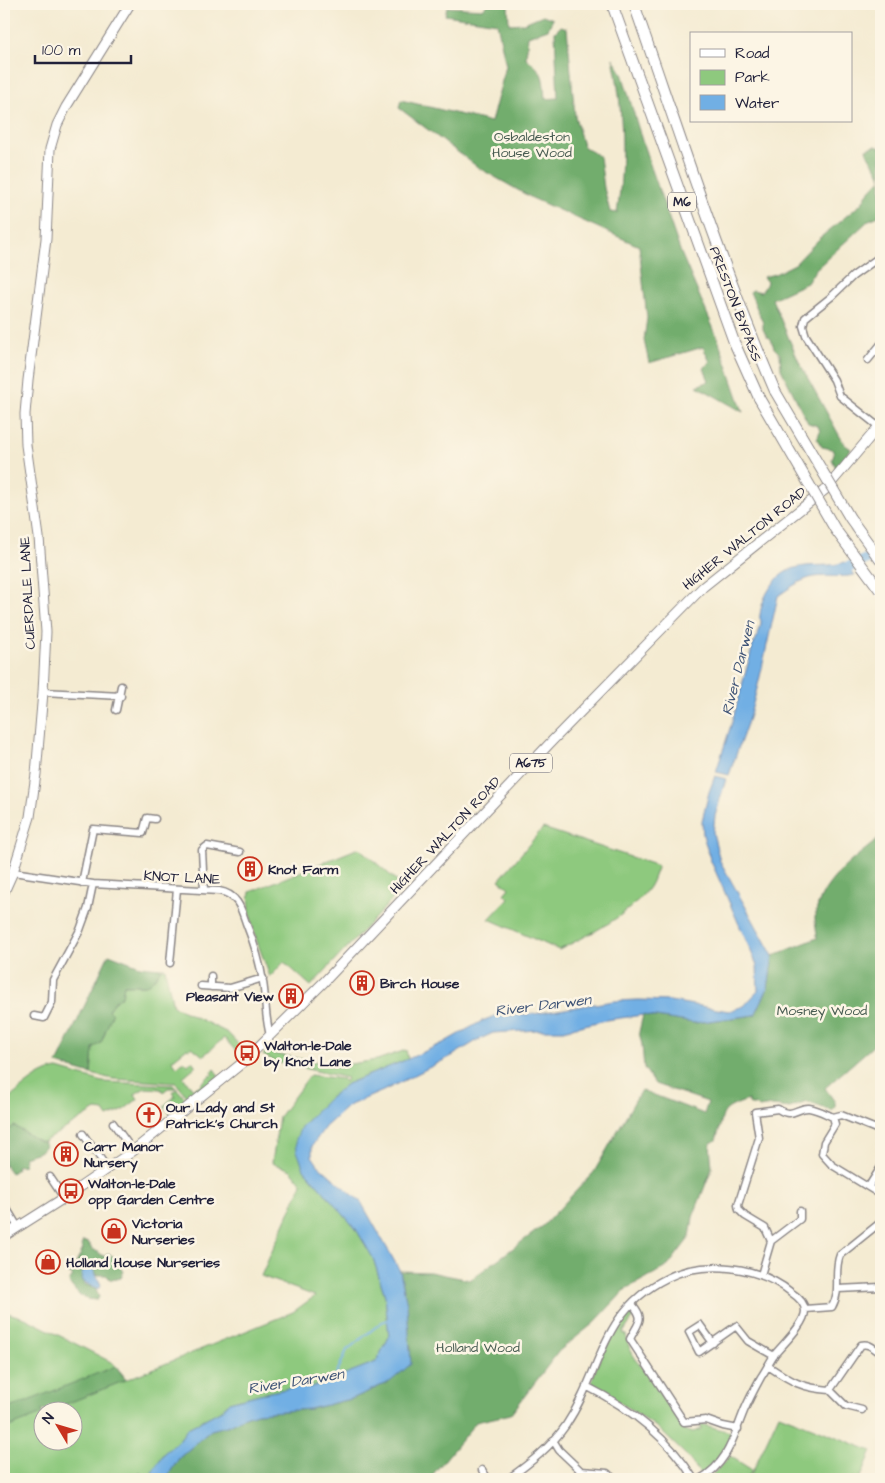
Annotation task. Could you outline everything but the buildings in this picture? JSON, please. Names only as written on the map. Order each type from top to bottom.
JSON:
[{"type":"highway","name":"PRESTON BYPASS","points":[[612,4],[734,342],[759,398],[835,529],[881,591]]},
{"type":"highway","name":"PRESTON BYPASS","points":[[634,4],[695,182],[753,338],[775,390],[850,518],[881,561]]},
{"type":"main road","name":"CUERDALE LANE","points":[[4,892],[13,872],[30,817],[36,774],[43,692],[46,632],[39,537],[26,445],[25,414],[46,239],[50,148],[56,125],[66,106],[130,4]]},
{"type":"main road","name":"HIGHER WALTON ROAD","points":[[4,1236],[133,1151],[219,1082],[270,1035],[324,982],[552,741],[703,587],[826,489],[880,426]]},
{"type":"street","points":[[880,426],[840,396],[834,380],[806,336],[803,326],[805,318],[810,313],[821,306],[853,276],[881,256]]},
{"type":"street","points":[[868,360],[881,344]]},
{"type":"street","points":[[116,710],[121,686]]},
{"type":"street","points":[[43,692],[120,696]]},
{"type":"street","points":[[82,883],[93,829],[144,833],[147,818],[155,819]]},
{"type":"street","points":[[204,890],[202,850],[208,846],[240,852]]},
{"type":"street","name":"KNOT LANE","points":[[13,872],[82,883],[227,892],[239,902],[260,962],[266,1021],[270,1035]]},
{"type":"street","points":[[34,1016],[44,1018],[52,1002],[53,980],[80,930],[88,908],[93,884]]},
{"type":"street","points":[[170,963],[177,890]]},
{"type":"street","points":[[211,976],[212,987]]},
{"type":"street","points":[[202,986],[230,988],[263,978]]},
{"type":"street","points":[[771,1241],[765,1228],[745,1216],[739,1210],[738,1205],[759,1138],[755,1112],[778,1109],[793,1113],[808,1108],[833,1117],[841,1115],[881,1131]]},
{"type":"street","points":[[833,1117],[835,1124],[824,1142],[822,1154],[832,1166],[869,1186],[881,1195]]},
{"type":"street","points":[[113,1123],[133,1151]]},
{"type":"street","points":[[83,1134],[108,1168]]},
{"type":"street","points":[[869,1186],[881,1167]]},
{"type":"street","points":[[50,1177],[64,1198]]},
{"type":"street","points":[[4,1204],[18,1227]]},
{"type":"street","points":[[761,1276],[771,1241],[800,1219],[800,1211]]},
{"type":"street","points":[[805,1309],[832,1307],[838,1290],[837,1262],[840,1255],[881,1222]]},
{"type":"street","points":[[508,1479],[536,1459],[566,1425],[586,1386],[605,1341],[620,1317],[650,1288],[685,1271],[726,1268],[749,1271],[790,1291],[798,1298],[805,1309],[802,1321],[774,1356],[751,1395],[728,1453],[720,1463],[700,1479]]},
{"type":"street","points":[[838,1290],[881,1287]]},
{"type":"street","points":[[632,1304],[640,1313],[640,1322],[630,1339],[684,1422],[706,1420],[738,1429]]},
{"type":"street","points":[[713,1343],[736,1326],[748,1342],[774,1356]]},
{"type":"street","points":[[830,1390],[861,1345],[870,1345],[881,1353]]},
{"type":"street","points":[[768,1366],[796,1384],[809,1388],[830,1390],[846,1406],[862,1410]]},
{"type":"street","points":[[586,1386],[619,1405],[654,1430],[694,1479]]},
{"type":"street","points":[[553,1440],[559,1450],[582,1471],[606,1473],[614,1479]]},
{"type":"street","points":[[482,1470],[488,1479]]},
{"type":"street","points":[[574,1479],[582,1471]]},
{"type":"green space","name":"Osbaldeston House Wood","points":[[487,4],[508,4],[509,24],[524,23],[543,15],[553,19],[548,29],[528,36],[526,58],[537,68],[542,76],[545,99],[558,98],[555,32],[561,26],[567,28],[575,116],[583,146],[600,157],[604,188],[610,212],[617,213],[620,194],[622,135],[619,96],[613,58],[622,73],[643,144],[681,253],[718,339],[743,412],[697,386],[709,381],[704,368],[710,362],[703,347],[649,363],[644,340],[647,318],[639,246],[532,198],[479,168],[399,108],[401,100],[491,122],[506,66],[497,23],[445,15],[447,7],[483,9]]},
{"type":"green space","points":[[876,146],[881,148],[881,179],[866,149]]},
{"type":"green space","points":[[881,179],[881,215],[869,220],[816,269],[807,283],[772,299],[799,362],[844,444],[851,449],[836,468],[832,459],[834,454],[832,449],[822,447],[817,439],[820,431],[818,426],[808,423],[781,369],[780,354],[774,348],[771,339],[763,329],[763,323],[750,292],[753,290],[761,292],[767,282],[763,277],[775,274],[795,264],[821,237],[862,203],[867,194]]},
{"type":"green space","points":[[543,828],[658,866],[649,887],[630,908],[608,924],[559,950],[489,919],[509,898],[504,894],[509,888],[499,880]]},
{"type":"green space","name":"Holland Wood","points":[[881,837],[881,1039],[825,1088],[835,1102],[835,1107],[832,1111],[807,1102],[790,1108],[772,1106],[759,1108],[756,1105],[750,1105],[748,1100],[726,1110],[716,1140],[710,1144],[712,1168],[693,1217],[690,1237],[668,1266],[626,1289],[594,1323],[559,1351],[511,1414],[476,1422],[429,1479],[166,1479],[179,1458],[211,1430],[230,1425],[242,1418],[257,1413],[310,1409],[354,1398],[391,1381],[411,1349],[408,1334],[407,1305],[400,1271],[430,1272],[470,1280],[543,1226],[594,1172],[641,1090],[704,1114],[708,1102],[655,1084],[644,1068],[639,1032],[643,1015],[695,1023],[755,1015],[768,987],[773,956],[817,938],[815,918],[823,893],[850,862]]},
{"type":"green space","points":[[359,848],[404,887],[311,986],[284,962],[270,977],[252,925],[249,903],[250,892]]},
{"type":"green space","points":[[109,954],[140,966],[161,968],[153,980],[146,985],[124,985],[122,996],[108,1010],[112,1014],[101,1043],[93,1048],[91,1074],[57,1064]]},
{"type":"green space","points":[[161,968],[165,968],[173,1006],[228,1033],[241,1047],[236,1051],[224,1038],[203,1056],[192,1047],[187,1048],[172,1060],[177,1067],[184,1061],[188,1065],[192,1061],[196,1066],[183,1077],[193,1089],[211,1076],[214,1069],[219,1076],[190,1100],[176,1083],[113,1079],[91,1074],[93,1048],[104,1036],[109,1009],[122,996],[124,985],[146,985],[153,980]]},
{"type":"green space","points":[[268,1050],[275,1054],[337,1066],[377,1060],[406,1050],[408,1059],[347,1084],[327,1100],[301,1127],[304,1169],[356,1229],[373,1258],[385,1296],[389,1337],[376,1362],[312,1387],[296,1387],[229,1402],[222,1410],[188,1428],[177,1443],[165,1452],[150,1479],[136,1479],[141,1471],[135,1479],[4,1479],[4,1428],[32,1418],[32,1450],[82,1450],[82,1400],[76,1400],[293,1312],[315,1296],[261,1276],[302,1184],[291,1170],[272,1163],[279,1117],[310,1075],[343,1079],[345,1082],[347,1078],[276,1062],[263,1055]]},
{"type":"green space","points":[[58,1069],[103,1082],[173,1085],[176,1088],[168,1088],[163,1092],[161,1089],[145,1088],[135,1094],[138,1099],[122,1111],[108,1117],[104,1111],[96,1110],[43,1142],[14,1126],[4,1133],[4,1103],[36,1077]]},
{"type":"green space","points":[[176,1088],[188,1101],[171,1114],[164,1106],[175,1096],[173,1091],[177,1090]]},
{"type":"green space","points":[[14,1126],[43,1142],[46,1146],[39,1152],[24,1157],[24,1165],[17,1166],[18,1169],[11,1173],[5,1165],[4,1167],[4,1133]]},
{"type":"green space","points":[[83,1241],[90,1244],[90,1247],[105,1257],[108,1253],[120,1261],[120,1268],[124,1271],[121,1278],[111,1280],[106,1275],[97,1275],[92,1267],[84,1284],[95,1288],[99,1297],[97,1300],[86,1299],[80,1296],[69,1282],[73,1276],[68,1273],[70,1270],[73,1270],[83,1249],[81,1246]]},
{"type":"green space","points":[[630,1309],[634,1312],[634,1316],[623,1333],[626,1335],[630,1349],[641,1366],[656,1381],[660,1394],[684,1430],[697,1431],[701,1429],[701,1424],[734,1433],[724,1453],[701,1475],[687,1456],[658,1428],[592,1384],[593,1376],[606,1345]]},
{"type":"green space","points":[[4,1312],[25,1318],[113,1363],[124,1376],[59,1400],[32,1400],[32,1410],[4,1420]]},
{"type":"green space","points":[[116,1366],[126,1380],[76,1400],[32,1400],[32,1418],[4,1429],[4,1409]]},
{"type":"green space","points":[[779,1414],[872,1451],[860,1479],[756,1479],[750,1477]]},
{"type":"green space","points":[[730,1456],[752,1470],[747,1479],[708,1479]]},
{"type":"water","name":"River Darwen","points":[[845,562],[855,575],[809,578],[778,596],[750,715],[729,775],[716,772],[753,645],[760,629],[761,608],[771,586],[782,575],[795,568],[833,565]]},
{"type":"water","points":[[715,776],[726,779],[715,816],[713,833],[720,861],[773,956],[768,988],[755,1015],[694,1023],[643,1015],[606,1020],[563,1030],[493,1033],[383,1091],[348,1106],[325,1127],[312,1146],[312,1156],[318,1165],[361,1202],[400,1271],[407,1305],[411,1364],[391,1381],[354,1398],[310,1409],[257,1413],[242,1418],[230,1425],[211,1430],[179,1458],[166,1479],[150,1479],[165,1452],[177,1443],[188,1428],[222,1410],[229,1402],[296,1387],[312,1387],[376,1362],[389,1337],[385,1296],[373,1258],[356,1229],[304,1169],[297,1151],[296,1139],[301,1127],[327,1100],[347,1084],[443,1043],[482,1021],[495,1016],[534,1014],[613,1001],[639,1000],[670,1001],[729,1011],[744,1006],[758,991],[757,965],[710,859],[703,835],[702,821]]},
{"type":"water","points":[[88,1266],[92,1267],[101,1285],[98,1289],[82,1281],[82,1273]]},
{"type":"waterway","name":"River Darwen","points":[[834,570],[842,570],[881,553]]},
{"type":"waterway","points":[[334,1379],[347,1350],[382,1322],[388,1320]]},
{"type":"waterway","points":[[878,1479],[881,1470]]},
{"type":"place","name":"Knot Farm","points":[[250,869]]},
{"type":"place","name":"Birch House","points":[[362,983]]},
{"type":"place","name":"Pleasant View","points":[[291,996]]},
{"type":"place","name":"Walton-le-Dale by Knot Lane","points":[[247,1053]]},
{"type":"place","name":"Our Lady and St Patrick's Church","points":[[149,1115]]},
{"type":"place","name":"Carr Manor Nursery","points":[[66,1154]]},
{"type":"place","name":"Walton-le-Dale opp Garden Centre","points":[[71,1191]]},
{"type":"place","name":"Victoria Nurseries","points":[[114,1231]]},
{"type":"place","name":"Holland House Nurseries","points":[[48,1262]]},
{"type":"park label","name":"Mosney Wood","points":[[822,1010]]}]
